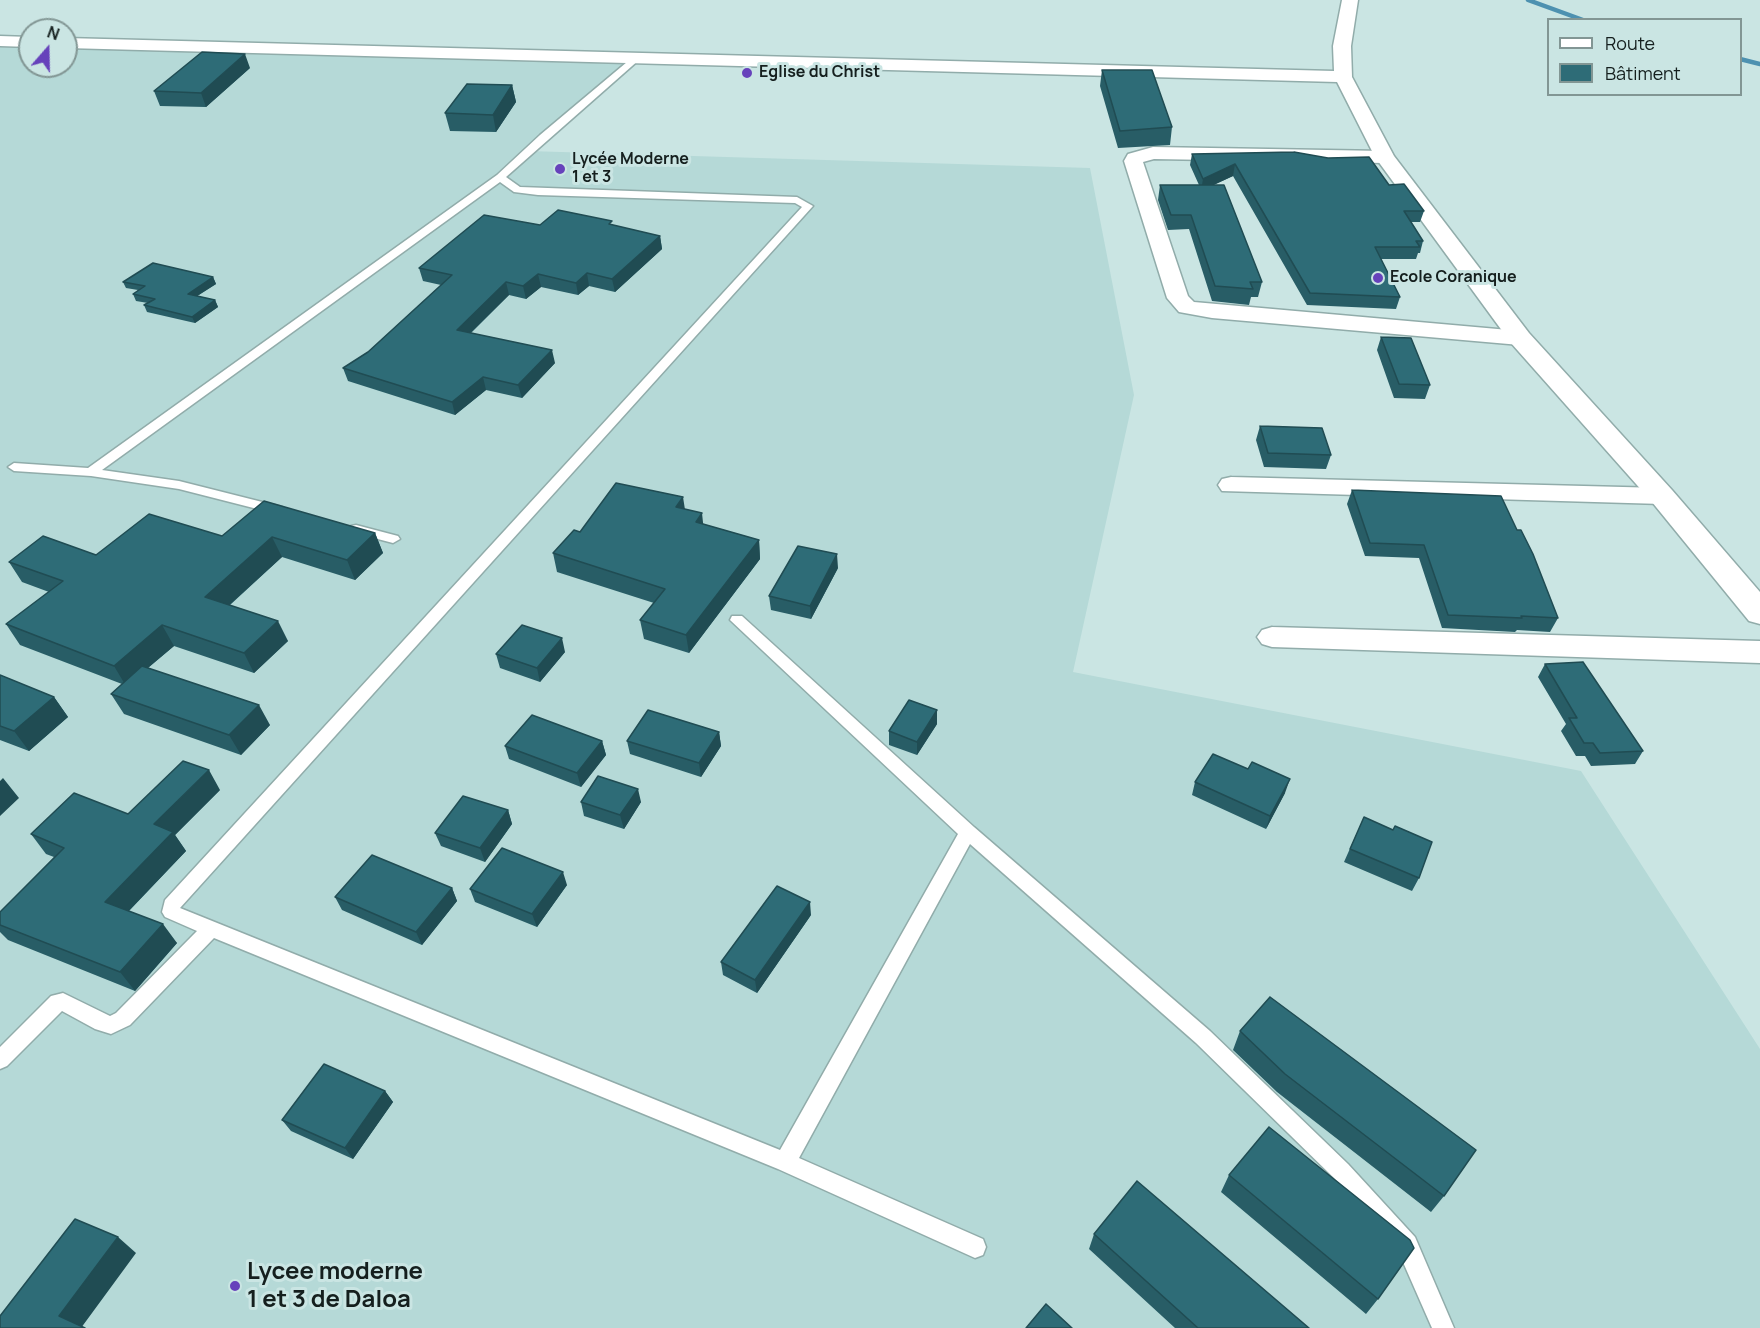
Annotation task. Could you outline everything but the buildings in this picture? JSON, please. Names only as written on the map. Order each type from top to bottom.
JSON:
[{"type":"street","points":[[1350,0],[1342,46],[1343,77],[1385,157],[1520,338],[1662,496],[1760,613]]},
{"type":"street","points":[[0,41],[18,42]]},
{"type":"street","points":[[78,43],[1343,77]]},
{"type":"street","points":[[1385,157],[1152,153],[1141,155],[1133,161],[1178,298],[1188,306],[1212,311],[1520,338]]},
{"type":"street","points":[[1231,485],[1662,496]]},
{"type":"street","points":[[1272,637],[1760,652]]},
{"type":"lane","points":[[91,472],[500,177],[543,137],[636,59]]},
{"type":"lane","points":[[500,177],[517,190],[538,192],[797,200],[808,206],[171,905],[174,915],[212,928],[784,1162],[975,1247]]},
{"type":"lane","points":[[14,467],[91,472],[179,485],[292,513]]},
{"type":"lane","points":[[348,527],[393,539]]},
{"type":"lane","points":[[737,620],[968,832],[1203,1037],[1341,1171],[1407,1245],[1443,1328]]},
{"type":"lane","points":[[784,1162],[968,832]]},
{"type":"lane","points":[[0,1060],[58,1002],[63,1002],[102,1023],[111,1025],[123,1019],[212,928]]},
{"type":"shaded area","points":[[0,47],[18,48],[18,78],[78,78],[78,49],[636,59],[528,151],[1090,168],[1134,395],[1073,672],[1581,771],[1760,1049],[1760,1328],[0,1328]]},
{"type":"waterway","points":[[1528,0],[1578,18]]},
{"type":"waterway","points":[[1742,60],[1760,64]]},
{"type":"place","name":"Eglise du Christ","points":[[747,73]]},
{"type":"place","name":"Lycée Moderne 1 et 3","points":[[560,169]]},
{"type":"place","name":"Ecole Coranique","points":[[1378,278]]},
{"type":"place","name":"Lycee moderne 1 et 3 de Daloa","points":[[235,1286]]}]
